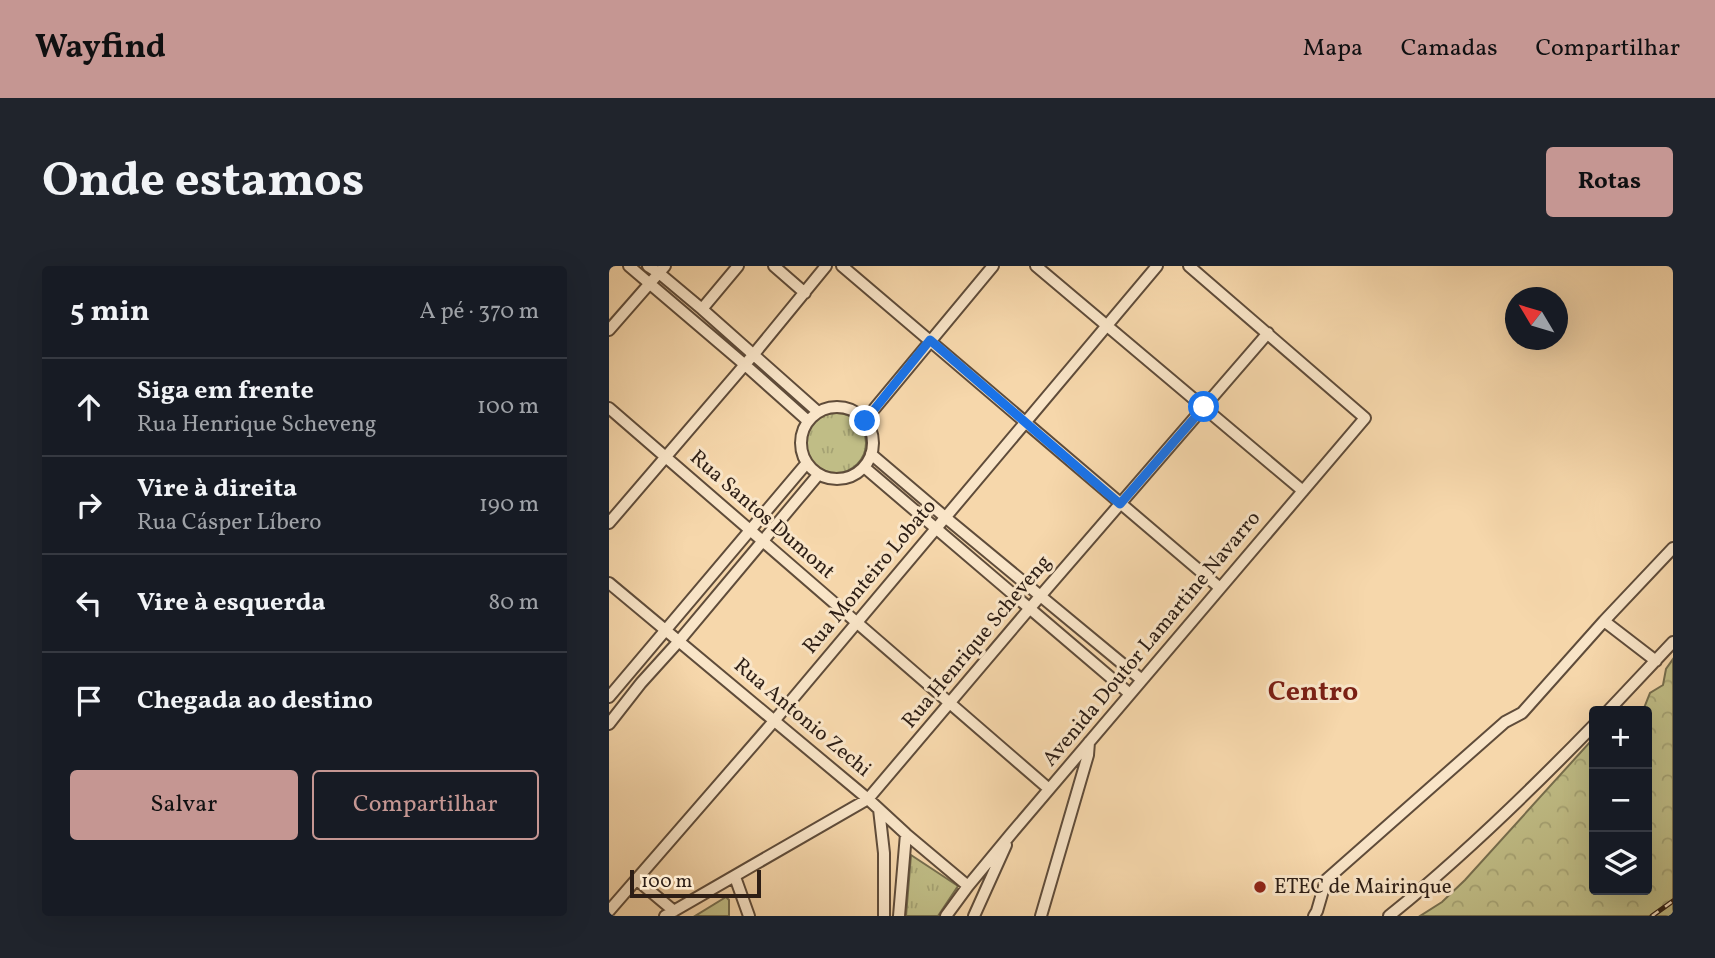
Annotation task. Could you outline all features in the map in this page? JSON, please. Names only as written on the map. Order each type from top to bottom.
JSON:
[{"type":"street","points":[[629,266],[808,421]]},
{"type":"street","points":[[648,266],[662,269],[702,309],[818,412]]},
{"type":"street","points":[[702,309],[738,266]]},
{"type":"street","points":[[774,266],[805,293]]},
{"type":"street","points":[[609,523],[826,266]]},
{"type":"street","points":[[842,266],[1220,588]]},
{"type":"street","points":[[865,421],[993,266]]},
{"type":"street","points":[[1036,266],[1303,491]]},
{"type":"street","name":"Rua Monteiro Lobato","points":[[609,911],[775,721],[1157,266]]},
{"type":"street","points":[[1189,266],[1268,333]]},
{"type":"street","points":[[609,330],[662,269]]},
{"type":"street","name":"Rua Henrique Scheveng","points":[[670,913],[868,799],[1268,333]]},
{"type":"street","name":"Avenida Doutor Lamartine Navarro","points":[[946,916],[1011,834],[1365,418],[1268,333]]},
{"type":"street","points":[[838,407],[848,409],[865,421],[873,442],[871,454],[864,467],[854,475],[830,479],[818,475],[806,464],[800,442],[801,435],[808,421],[818,412],[838,407]]},
{"type":"street","name":"Rua Santos Dumont","points":[[609,408],[1049,789]]},
{"type":"street","points":[[871,454],[1142,680]]},
{"type":"street","points":[[609,697],[806,464]]},
{"type":"street","points":[[864,467],[1130,694]]},
{"type":"street","points":[[609,724],[818,475]]},
{"type":"street","points":[[1314,916],[1326,880],[1504,722],[1522,713],[1673,548]]},
{"type":"street","name":"Rua Antonio Zechi","points":[[609,583],[968,886]]},
{"type":"street","points":[[1604,621],[1656,661]]},
{"type":"street","points":[[1613,706],[1673,642]]},
{"type":"street","points":[[1389,916],[1435,879],[1526,794],[1589,730]]},
{"type":"street","points":[[1041,916],[1088,755],[1089,742]]},
{"type":"street","points":[[879,809],[884,853],[884,916]]},
{"type":"street","points":[[899,916],[906,834]]},
{"type":"street","points":[[974,916],[1011,834]]},
{"type":"street","points":[[735,877],[749,916]]},
{"type":"street","points":[[637,880],[670,913]]},
{"type":"green space","points":[[836,413],[857,422],[866,443],[857,464],[836,473],[815,464],[806,443],[815,422]]},
{"type":"green space","points":[[1673,659],[1673,916],[1420,916],[1442,902],[1465,880],[1589,743],[1589,895],[1652,895],[1652,706],[1645,706],[1650,693],[1663,685],[1666,669]]},
{"type":"green space","points":[[911,855],[958,886],[938,916],[906,916]]},
{"type":"green space","points":[[726,897],[729,900],[729,916],[695,916]]},
{"type":"railway","points":[[1652,916],[1673,901]]},
{"type":"place","name":"ETEC de Mairinque","points":[[1260,887]]},
{"type":"district","name":"Centro","points":[[1313,692]]},
{"type":"route","points":[[865,421],[930,340],[1120,504],[1204,407]]}]
